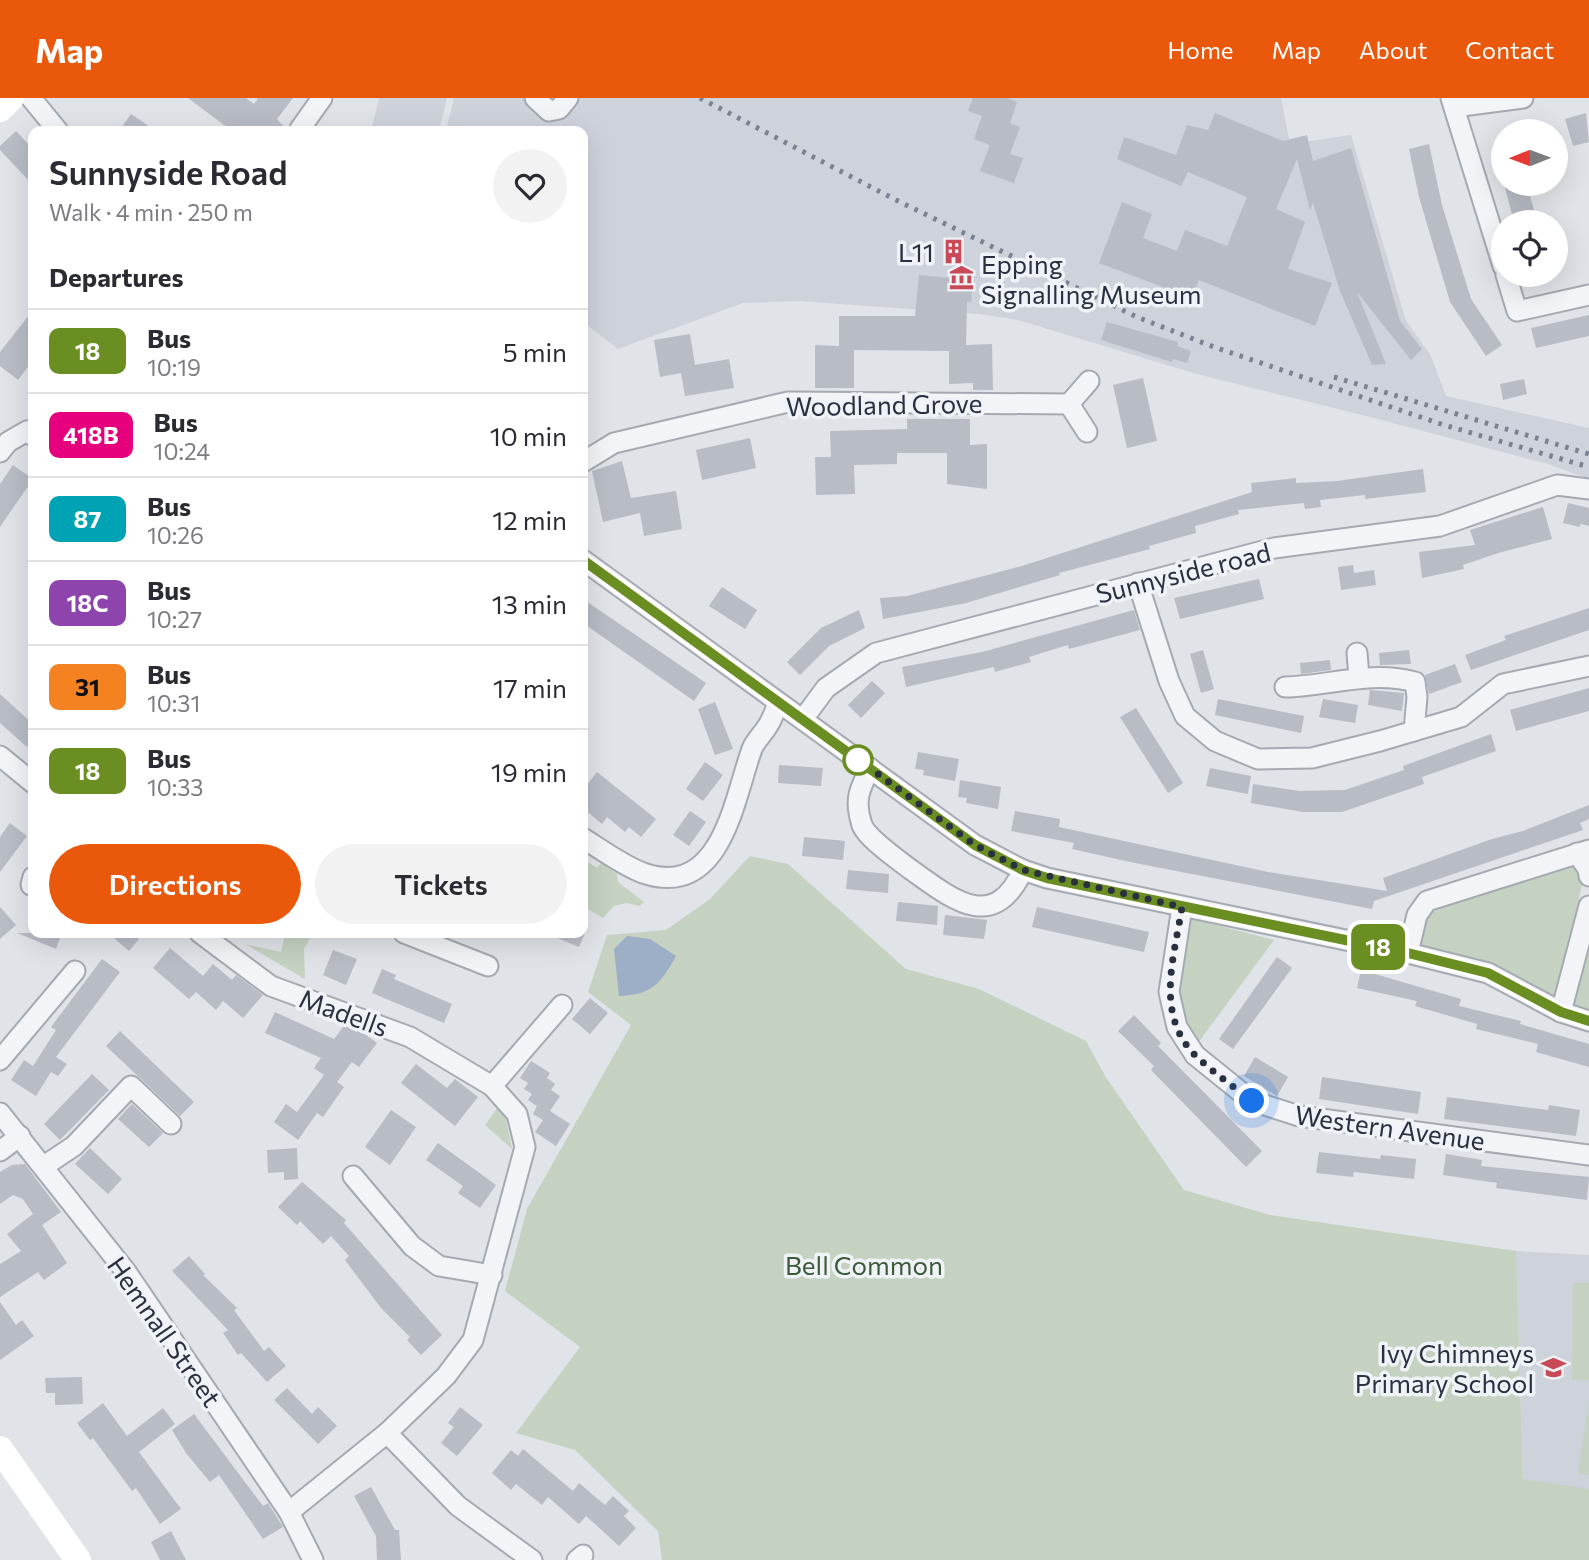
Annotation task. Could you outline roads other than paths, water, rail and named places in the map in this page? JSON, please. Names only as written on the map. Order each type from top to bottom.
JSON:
[{"type":"main road","points":[[0,108],[11,98]]},
{"type":"main road","points":[[0,1449],[78,1560]]},
{"type":"street","points":[[30,98],[54,126]]},
{"type":"street","points":[[302,126],[322,98]]},
{"type":"street","points":[[535,98],[543,109],[549,111],[559,109],[568,98]]},
{"type":"street","points":[[1491,227],[1453,102],[1523,98]]},
{"type":"street","points":[[1510,287],[1517,311],[1589,295]]},
{"type":"street","points":[[1087,432],[1069,404],[1089,380]]},
{"type":"street","name":"Woodland Grove","points":[[588,459],[614,443],[788,402],[874,400],[1069,404]]},
{"type":"street","points":[[0,452],[8,442],[28,431]]},
{"type":"street","name":"Sunnyside road","points":[[803,719],[826,688],[876,653],[1274,548],[1440,526],[1557,485],[1589,489]]},
{"type":"street","points":[[588,564],[975,845],[1023,870],[1182,907],[1408,953],[1488,973],[1561,1012],[1589,1021]]},
{"type":"street","points":[[1138,583],[1169,681],[1185,716],[1215,741],[1258,759],[1312,758],[1414,731],[1461,717],[1503,684],[1589,666]]},
{"type":"street","points":[[1357,653],[1359,677]]},
{"type":"street","points":[[1285,687],[1359,677],[1394,677],[1415,682],[1417,697],[1414,731]]},
{"type":"street","points":[[588,841],[631,867],[656,876],[683,873],[708,859],[722,842],[753,745],[768,726],[778,703]]},
{"type":"street","points":[[0,757],[28,778]]},
{"type":"street","points":[[870,768],[857,794],[863,827],[895,859],[953,899],[970,906],[996,903],[1015,888],[1023,870]]},
{"type":"street","points":[[1408,953],[1417,915],[1427,901],[1583,852],[1589,876]]},
{"type":"street","points":[[1561,1012],[1589,906]]},
{"type":"street","name":"Western Avenue","points":[[1182,907],[1169,992],[1170,1009],[1177,1027],[1195,1055],[1252,1101],[1299,1116],[1589,1155]]},
{"type":"street","name":"Madells","points":[[207,938],[271,986],[410,1037],[492,1086],[517,1114],[525,1147],[473,1340],[446,1376],[387,1433],[289,1512]]},
{"type":"street","points":[[417,938],[488,965]]},
{"type":"street","points":[[0,1060],[75,971]]},
{"type":"street","points":[[492,1086],[562,1005]]},
{"type":"street","points":[[44,1167],[74,1146],[131,1086],[171,1124]]},
{"type":"street","name":"Hemnall Street","points":[[0,1113],[127,1273],[289,1512],[313,1560]]},
{"type":"street","points":[[0,1151],[20,1136]]},
{"type":"street","points":[[353,1176],[412,1246],[439,1266],[492,1275]]},
{"type":"street","points":[[387,1433],[458,1506],[504,1543],[532,1560]]},
{"type":"water","points":[[627,936],[650,939],[676,956],[654,986],[640,993],[619,996],[614,949]]},
{"type":"railway","points":[[700,98],[896,200],[1137,317],[1214,347],[1444,425],[1589,467]]},
{"type":"railway","points":[[1334,377],[1589,454]]},
{"type":"place","name":"L11","points":[[954,251]]},
{"type":"place","name":"Epping Signalling Museum","points":[[961,278]]},
{"type":"place","name":"Ivy Chimneys Primary School","points":[[1554,1367]]},
{"type":"park label","name":"Bell Common","points":[[864,1264]]}]
